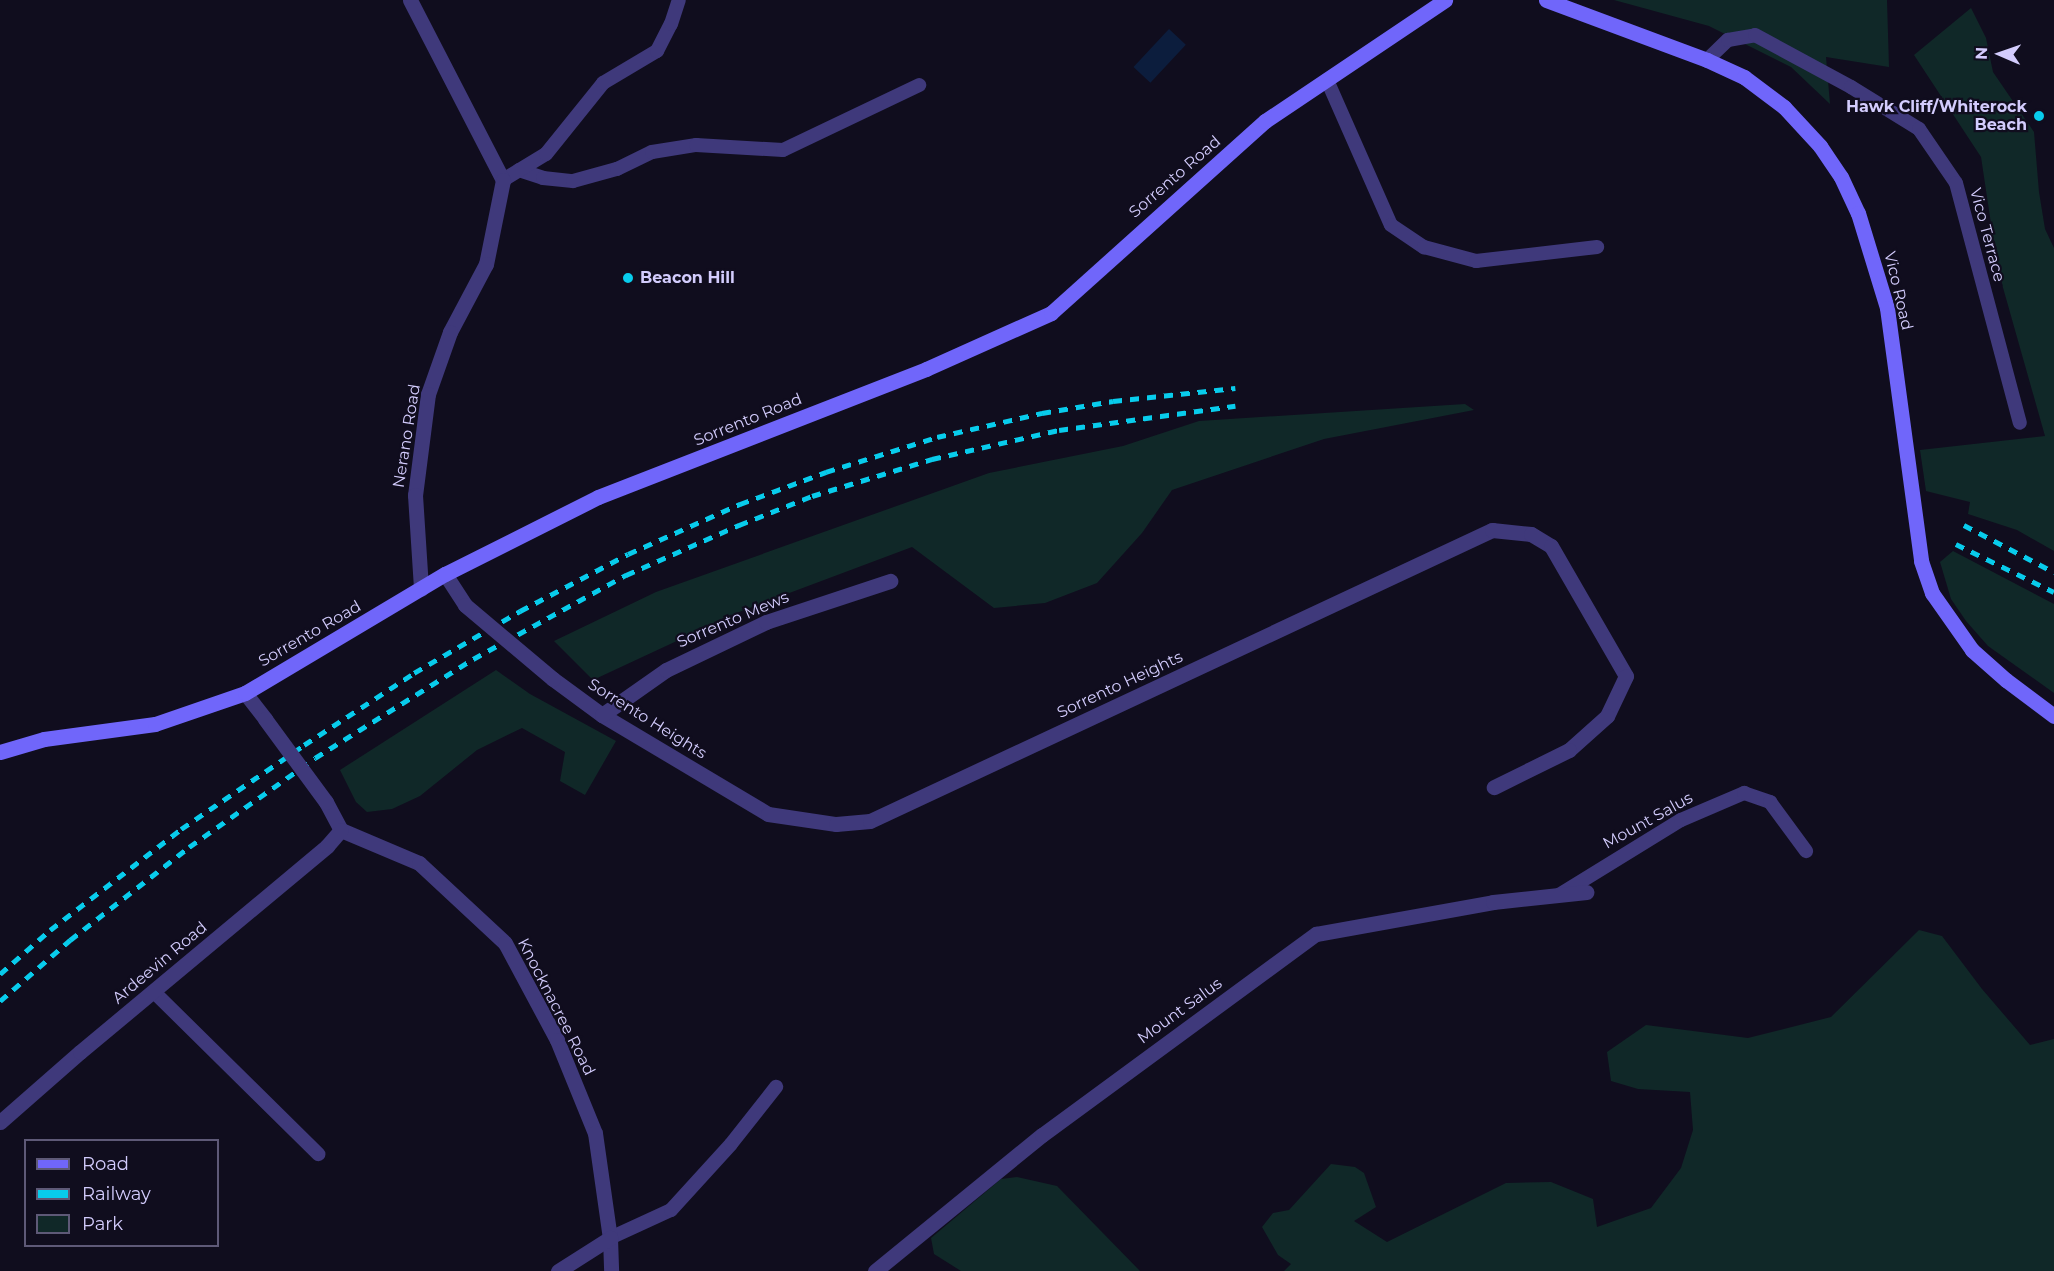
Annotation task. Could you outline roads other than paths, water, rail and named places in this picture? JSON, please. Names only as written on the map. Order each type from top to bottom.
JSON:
[{"type":"main road","name":"Sorrento Road","points":[[0,752],[44,739],[154,724],[245,693],[445,574],[598,497],[926,369],[1051,313],[1265,121],[1445,0]]},
{"type":"main road","name":"Vico Road","points":[[1546,0],[1707,60],[1744,77],[1784,107],[1820,146],[1841,177],[1858,213],[1887,308],[1921,561],[1932,593],[1972,650],[2006,680],[2054,716]]},
{"type":"street","points":[[410,0],[503,180]]},
{"type":"street","name":"Nerano Road","points":[[421,589],[415,495],[428,394],[450,332],[486,264],[503,180]]},
{"type":"street","name":"Sorrento Heights","points":[[445,574],[465,605],[554,679],[602,715],[768,814],[836,824],[870,821],[1492,530],[1531,534],[1551,546],[1626,676],[1607,716],[1569,750],[1494,787]]},
{"type":"street","name":"Sorrento Mews","points":[[602,715],[666,670],[766,622],[890,581]]},
{"type":"street","points":[[245,693],[326,802],[341,830]]},
{"type":"street","name":"Ardeevin Road","points":[[0,1122],[80,1052],[327,846],[341,830]]},
{"type":"street","name":"Knocknacree Road","points":[[341,830],[419,863],[505,943],[556,1040],[595,1133],[610,1238],[612,1271]]},
{"type":"street","name":"Mount Salus","points":[[875,1271],[1042,1135],[1316,934],[1493,902],[1586,892]]},
{"type":"street","points":[[558,1271],[610,1238]]},
{"type":"lane","points":[[503,180],[546,154],[603,84],[657,51],[671,24],[679,0]]},
{"type":"lane","name":"Vico Terrace","points":[[1707,60],[1728,39],[1755,35],[1851,87],[1919,129],[1956,183],[2020,423]]},
{"type":"lane","points":[[1327,80],[1391,225],[1424,247],[1476,261],[1598,247]]},
{"type":"lane","points":[[519,170],[543,178],[573,181],[617,169],[652,152],[696,145],[783,150],[919,85]]},
{"type":"lane","name":"Mount Salus","points":[[1558,895],[1681,820],[1744,793],[1770,802],[1806,851]]},
{"type":"lane","points":[[154,992],[318,1154]]},
{"type":"lane","points":[[610,1238],[671,1210],[731,1144],[776,1087]]},
{"type":"water","points":[[1169,29],[1186,45],[1150,83],[1134,67]]},
{"type":"railway","points":[[0,974],[50,930],[181,829],[304,745],[414,673],[520,611],[628,554],[740,504],[826,472],[937,437],[1042,413],[1113,401],[1235,388]]},
{"type":"railway","points":[[0,1001],[70,940],[189,847],[315,758],[473,659],[626,575],[739,525],[812,496],[932,459],[1059,430],[1235,406]]},
{"type":"railway","points":[[1964,525],[2054,572]]},
{"type":"railway","points":[[1956,544],[2054,592]]},
{"type":"place","name":"Hawk Cliff/Whiterock Beach","points":[[2039,116]]},
{"type":"place","name":"Beacon Hill","points":[[628,278]]}]
